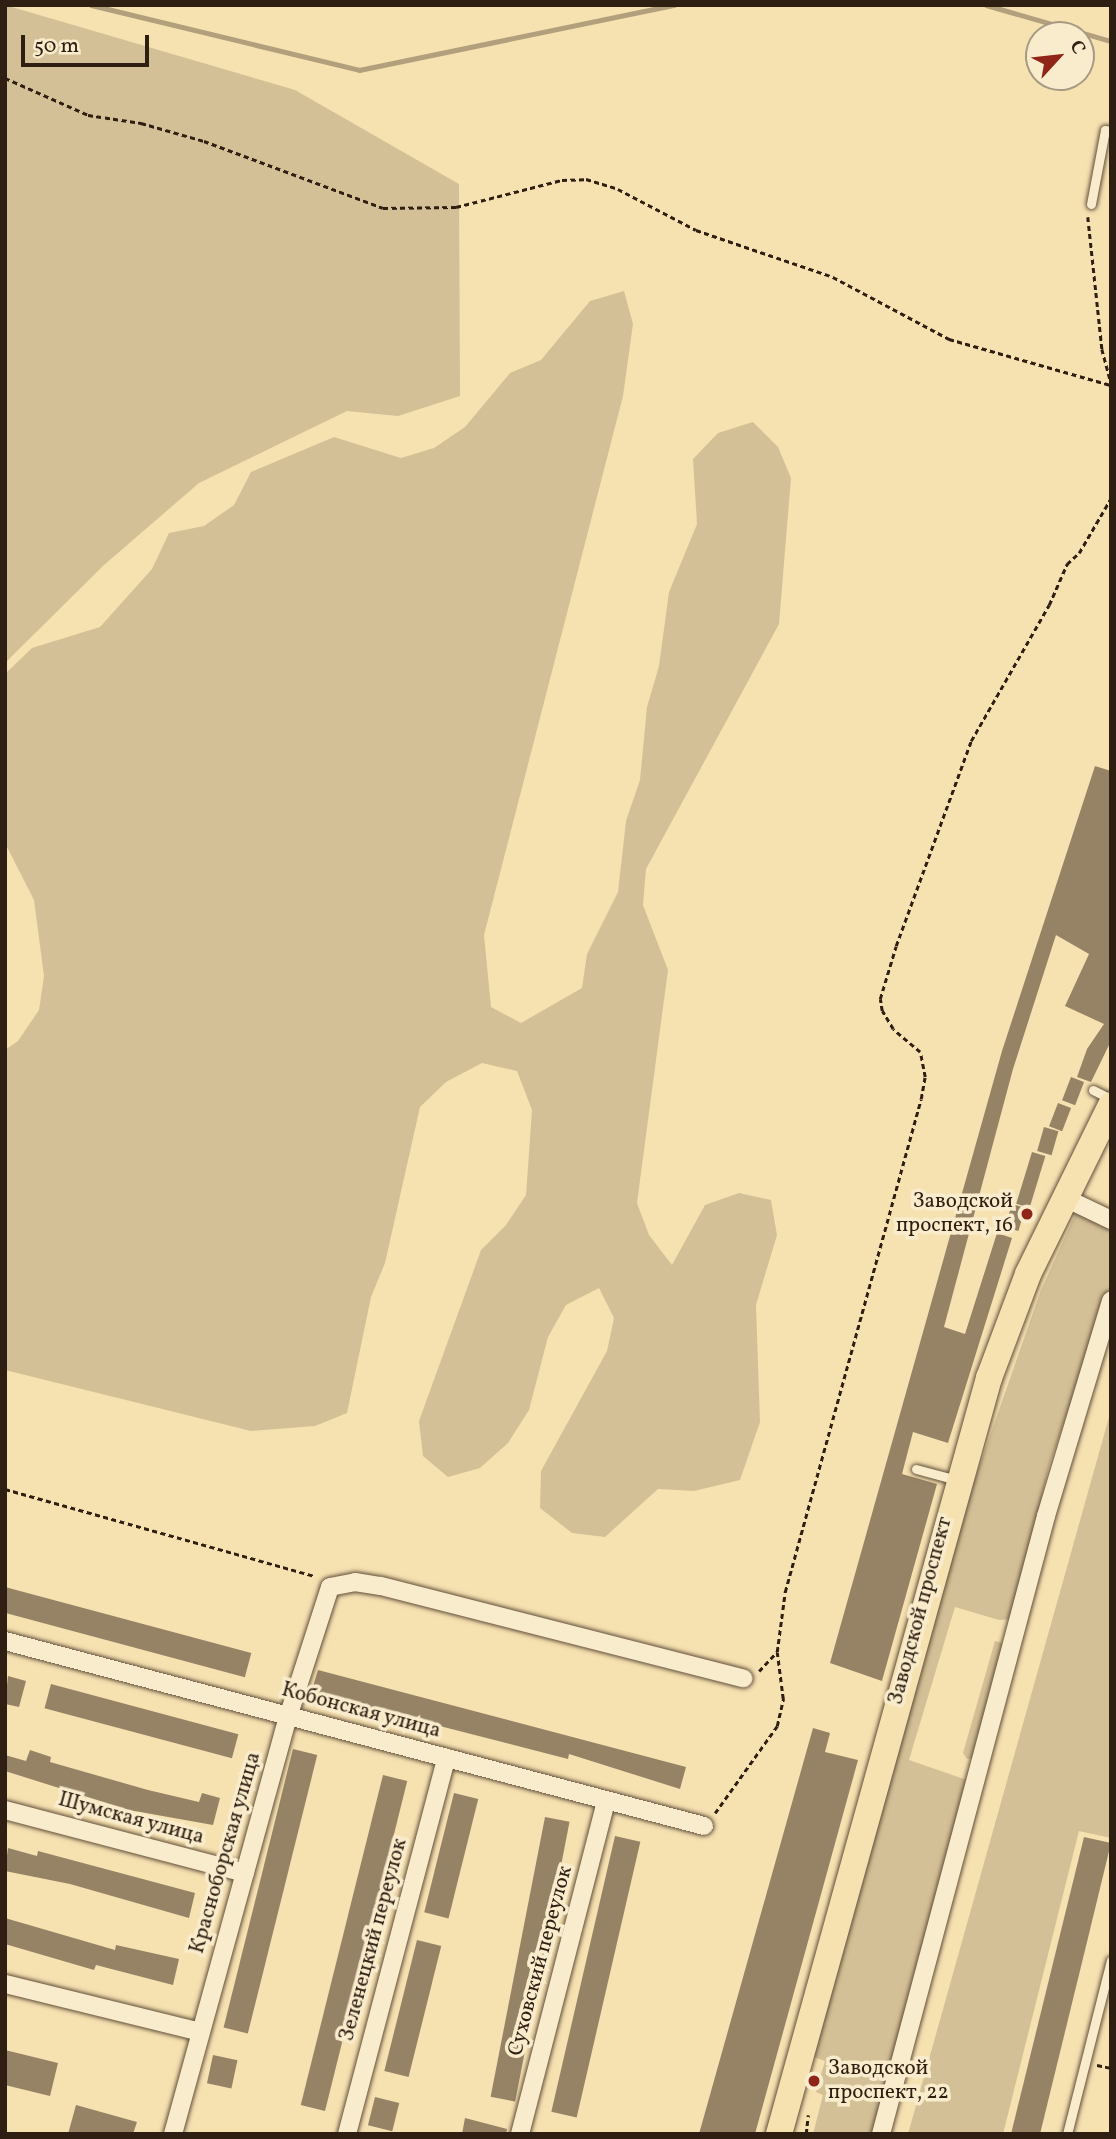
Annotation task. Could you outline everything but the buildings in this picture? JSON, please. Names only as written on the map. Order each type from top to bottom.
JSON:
[{"type":"main road","name":"Заводской проспект","points":[[779,2134],[957,1480],[1028,1274],[1063,1197],[1102,1097]]},
{"type":"street","points":[[1063,1197],[1111,1220]]},
{"type":"street","points":[[881,2134],[1046,1516],[1111,1301]]},
{"type":"street","points":[[330,1587],[355,1582],[381,1587],[743,1678]]},
{"type":"street","name":"Красноборская улица","points":[[173,2134],[289,1714],[330,1587]]},
{"type":"street","name":"Кобонская улица","points":[[5,1641],[704,1826]]},
{"type":"street","name":"Зеленецкий переулок","points":[[346,2134],[446,1758]]},
{"type":"street","name":"Суховский переулок","points":[[520,2134],[606,1801]]},
{"type":"street","name":"Шумская улица","points":[[5,1810],[244,1873]]},
{"type":"street","points":[[5,1984],[200,2032]]},
{"type":"lane","points":[[1091,204],[1105,130],[1111,131]]},
{"type":"lane","points":[[1102,1097],[1111,1099]]},
{"type":"lane","points":[[916,1469],[957,1480]]},
{"type":"lane","points":[[1067,2134],[1111,1960]]},
{"type":"path","points":[[5,78],[88,115],[141,123],[204,141],[383,208],[456,207],[562,180],[586,179],[618,188],[696,230],[833,277],[949,340],[1111,384],[1102,349],[1087,223],[1091,204]]},
{"type":"path","points":[[704,1826],[777,1726],[783,1699],[777,1652],[788,1581],[925,1077],[920,1052],[886,1021],[880,999],[971,741],[1049,605],[1067,564],[1079,553],[1111,498]]},
{"type":"path","points":[[5,1489],[314,1575],[330,1587]]},
{"type":"path","points":[[743,1678],[768,1664],[777,1652]]},
{"type":"shaded area","points":[[5,5],[295,90],[459,184],[460,396],[398,416],[347,411],[199,483],[104,565],[5,663]]},
{"type":"shaded area","points":[[624,291],[633,324],[623,396],[484,935],[491,1007],[521,1023],[582,988],[587,954],[618,892],[626,821],[640,780],[647,707],[659,666],[669,592],[697,524],[693,459],[718,433],[753,422],[778,447],[791,478],[779,624],[646,869],[643,905],[668,970],[637,1203],[649,1235],[672,1265],[705,1205],[739,1193],[771,1200],[777,1235],[756,1305],[760,1422],[740,1480],[694,1491],[658,1489],[605,1537],[572,1533],[540,1508],[541,1471],[607,1351],[614,1318],[599,1288],[566,1305],[548,1337],[529,1410],[508,1443],[480,1468],[448,1477],[423,1456],[419,1421],[481,1250],[506,1225],[526,1195],[532,1110],[517,1071],[482,1063],[446,1082],[420,1107],[385,1263],[371,1297],[347,1413],[315,1426],[251,1431],[5,1370],[5,1050],[18,1041],[39,1010],[44,976],[34,900],[5,843],[5,674],[32,648],[100,627],[152,569],[169,533],[204,526],[234,505],[251,472],[334,437],[401,458],[434,448],[465,427],[510,373],[541,360],[590,301]]},
{"type":"shaded area","points":[[1076,1213],[1111,1230],[1111,1284],[1049,1466],[1012,1619],[999,1620],[955,1607],[909,1760],[967,1780],[874,2134],[813,2134],[823,2095],[816,2092],[825,2061],[814,2057],[970,1493],[1041,1290]]},
{"type":"shaded area","points":[[1111,1410],[1111,1838],[1079,1831],[1003,2134],[908,2134]]},
{"type":"shaded area","points":[[995,1641],[1006,1644],[974,1758],[967,1759],[963,1753]]},
{"type":"waterway","points":[[91,5],[359,70],[674,5]]},
{"type":"waterway","points":[[986,5],[1111,41]]},
{"type":"place","name":"Заводской проспект, 16","points":[[1027,1214]]},
{"type":"place","name":"Заводской проспект, 22","points":[[814,2081]]}]
